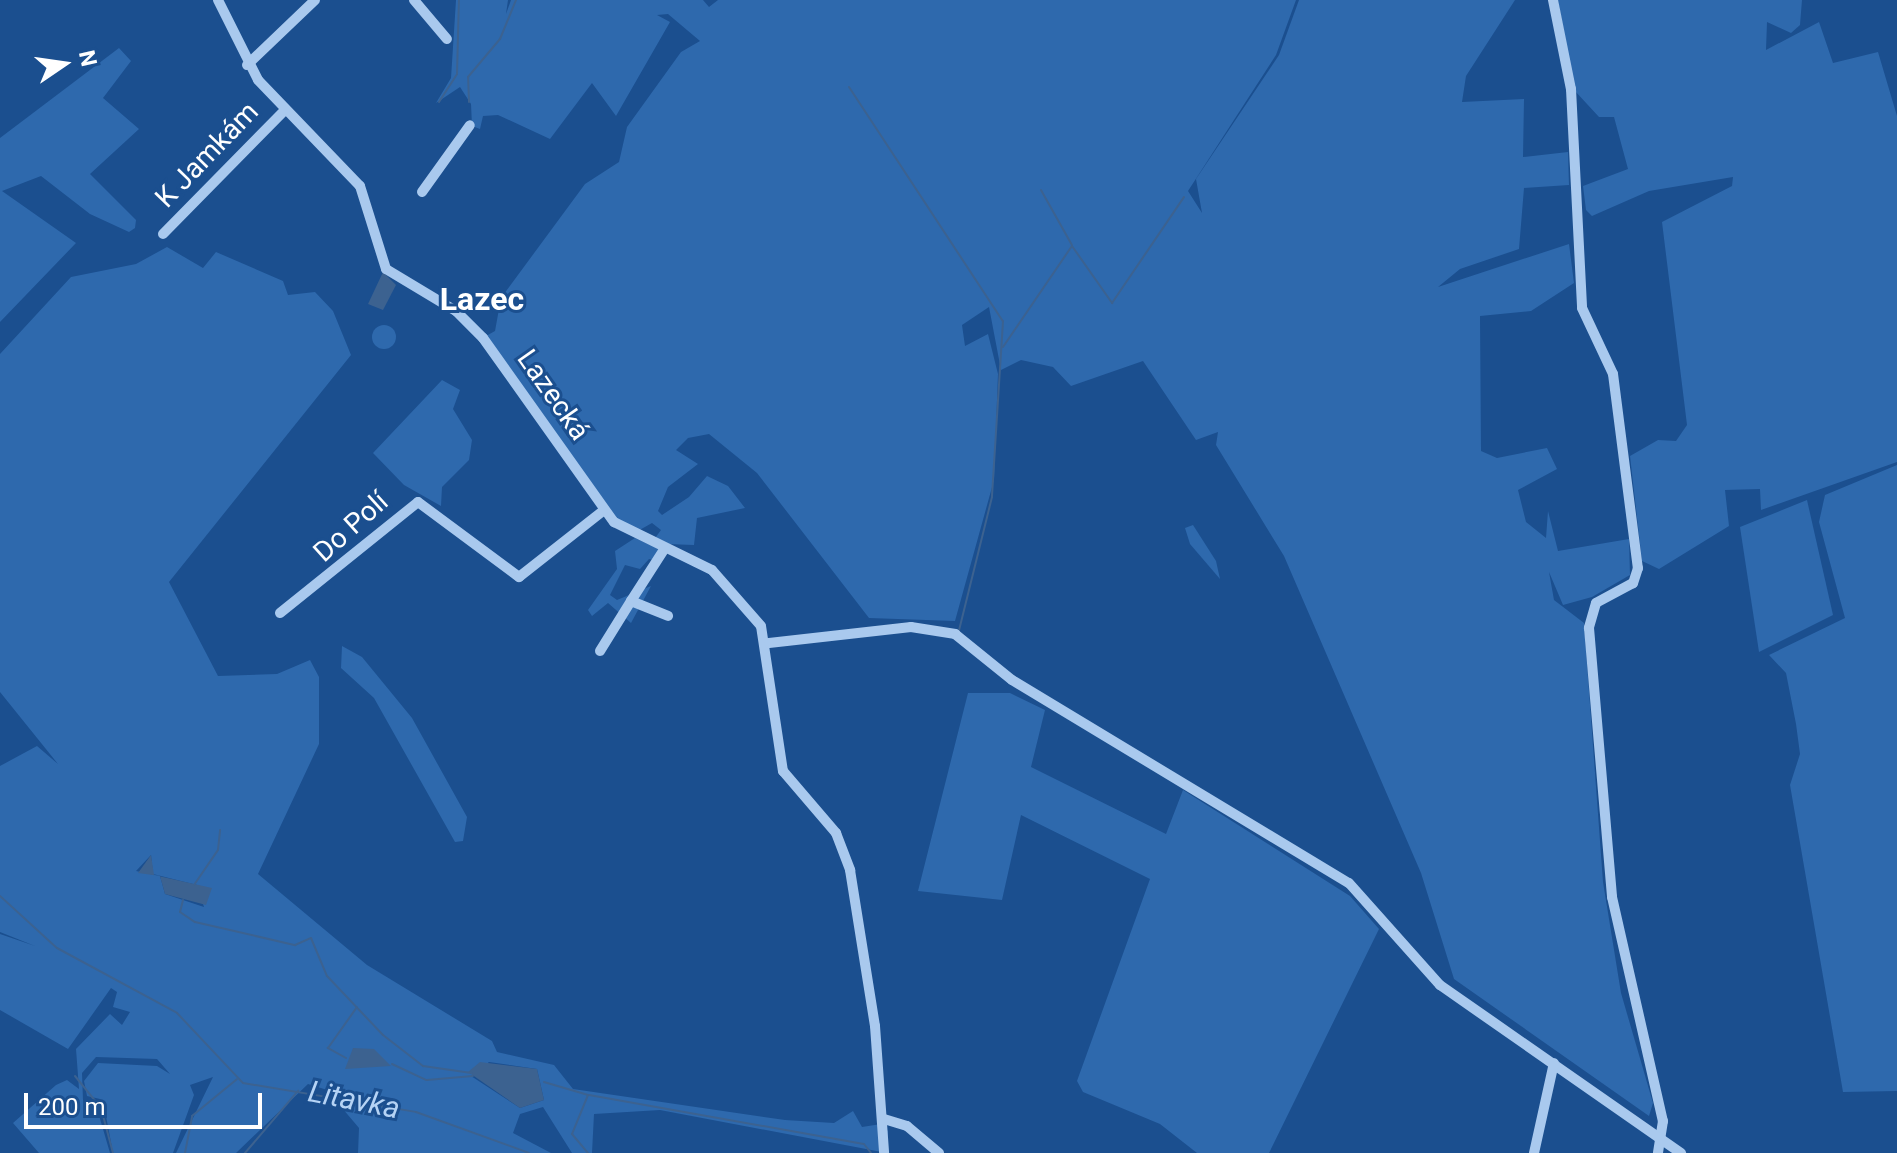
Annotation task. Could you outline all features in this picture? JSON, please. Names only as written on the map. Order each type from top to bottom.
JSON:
[{"type":"street","name":"Lazecká","points":[[218,0],[247,65],[285,110],[360,186],[386,269],[456,311],[483,338],[603,511],[726,583],[769,643]]},
{"type":"street","points":[[247,65],[305,4],[315,0]]},
{"type":"street","points":[[414,0],[447,39]]},
{"type":"street","points":[[1553,0],[1571,89],[1582,308],[1613,374],[1638,568],[1633,583],[1596,603],[1589,628],[1619,945],[1663,1121],[1658,1153]]},
{"type":"street","name":"K Jamkám","points":[[163,234],[285,110]]},
{"type":"street","points":[[422,192],[470,125]]},
{"type":"street","name":"Do Polí","points":[[280,613],[418,502],[519,577],[603,511]]},
{"type":"street","points":[[600,651],[665,548]]},
{"type":"street","points":[[631,601],[668,616]]},
{"type":"street","points":[[884,1153],[884,1119],[850,870],[836,833],[783,771],[769,643],[911,627],[955,634],[1012,680],[1349,883],[1440,985],[1681,1153]]},
{"type":"street","points":[[1534,1153],[1554,1063]]},
{"type":"street","points":[[884,1119],[907,1126],[939,1153]]},
{"type":"shaded area","points":[[456,0],[508,0],[506,14],[511,0],[703,0],[709,7],[718,0],[1296,0],[1276,55],[1188,191],[1202,213],[1196,179],[1279,55],[1299,0],[1515,0],[1466,76],[1462,102],[1524,99],[1523,157],[1568,152],[1569,185],[1524,188],[1519,249],[1460,269],[1438,287],[1569,244],[1574,283],[1531,311],[1480,316],[1481,451],[1497,458],[1547,448],[1557,469],[1518,490],[1526,522],[1546,538],[1548,511],[1558,551],[1629,539],[1630,575],[1592,597],[1563,605],[1549,572],[1554,600],[1584,623],[1603,882],[1621,993],[1653,1103],[1649,1116],[1454,979],[1421,873],[1284,556],[1216,445],[1218,432],[1196,440],[1143,361],[1071,386],[1053,367],[1021,360],[1001,370],[989,307],[962,325],[965,346],[988,334],[998,374],[994,480],[955,621],[869,618],[757,473],[709,434],[688,438],[676,450],[698,464],[668,487],[658,511],[662,515],[689,497],[707,476],[728,486],[745,508],[697,518],[694,545],[666,544],[658,561],[649,559],[640,569],[625,565],[610,595],[617,600],[651,586],[631,623],[608,603],[592,616],[588,610],[617,569],[615,551],[635,538],[650,545],[661,530],[652,523],[636,532],[612,516],[486,336],[495,331],[501,298],[585,184],[619,162],[627,127],[681,52],[700,41],[668,14],[657,15],[670,22],[616,116],[592,83],[550,139],[498,115],[483,116],[480,129],[472,126],[471,104],[460,87],[436,103],[451,78]]},
{"type":"shaded area","points":[[1558,0],[1802,0],[1800,25],[1791,33],[1767,22],[1766,50],[1819,22],[1833,63],[1878,52],[1897,116],[1897,462],[1761,510],[1760,489],[1725,490],[1729,526],[1659,569],[1642,561],[1630,456],[1658,440],[1676,441],[1687,425],[1662,222],[1732,186],[1733,177],[1649,191],[1592,216],[1586,210],[1583,186],[1628,169],[1614,117],[1599,117],[1575,91]]},
{"type":"shaded area","points":[[119,48],[131,61],[103,98],[139,129],[90,174],[136,220],[135,228],[129,232],[90,214],[41,176],[2,191],[76,243],[0,322],[0,138]]},
{"type":"shaded area","points":[[167,247],[203,268],[216,252],[283,281],[288,295],[315,292],[333,311],[351,355],[169,582],[218,676],[277,674],[310,660],[319,677],[319,744],[258,874],[367,965],[492,1041],[497,1052],[554,1065],[573,1089],[785,1120],[834,1123],[853,1111],[862,1127],[881,1124],[888,1131],[887,1153],[660,1110],[594,1114],[592,1153],[572,1153],[543,1107],[520,1114],[513,1133],[551,1153],[358,1153],[359,1128],[331,1095],[369,1103],[308,1084],[236,1153],[176,1153],[213,1077],[190,1085],[194,1095],[173,1153],[113,1153],[100,1099],[87,1096],[84,1081],[98,1063],[157,1066],[170,1074],[157,1059],[96,1057],[82,1073],[83,1100],[96,1105],[110,1153],[39,1153],[13,1123],[56,1085],[67,1080],[79,1089],[76,1049],[110,1014],[122,1025],[130,1012],[113,1007],[117,992],[111,988],[68,1049],[0,1010],[0,934],[35,946],[0,932],[0,766],[37,746],[58,764],[0,692],[0,354],[71,277],[136,264]],"holes":[[[151,855],[153,874],[197,885],[204,907],[165,894],[160,876],[136,871]],[[489,1062],[537,1069],[544,1100],[520,1108],[471,1076]]]},
{"type":"shaded area","points":[[383,272],[396,285],[383,310],[368,304]]},
{"type":"shaded area","points":[[384,325],[392,329],[396,337],[392,345],[384,349],[376,345],[372,337],[376,329]]},
{"type":"shaded area","points":[[442,380],[460,390],[453,409],[472,440],[469,460],[442,487],[441,506],[404,485],[373,453]]},
{"type":"shaded area","points":[[1897,465],[1897,1091],[1843,1092],[1790,785],[1800,754],[1796,724],[1786,673],[1769,655],[1845,618],[1819,522],[1825,495]]},
{"type":"shaded area","points":[[1807,500],[1833,615],[1759,652],[1740,527]]},
{"type":"shaded area","points":[[1193,525],[1216,561],[1220,579],[1190,544],[1185,528]]},
{"type":"shaded area","points":[[342,646],[362,657],[412,718],[467,817],[463,841],[455,842],[374,698],[341,668]]},
{"type":"shaded area","points":[[968,693],[1010,693],[1045,710],[1031,767],[1166,834],[1183,790],[1350,896],[1379,929],[1269,1153],[1197,1153],[1160,1124],[1083,1092],[1077,1081],[1150,879],[1021,815],[1002,900],[918,891]]},
{"type":"shaded area","points":[[151,855],[154,875],[138,873]]},
{"type":"shaded area","points":[[160,876],[212,888],[206,905],[165,894]]},
{"type":"shaded area","points":[[353,1048],[374,1049],[391,1066],[345,1069]]},
{"type":"shaded area","points":[[480,1062],[537,1069],[544,1100],[520,1108],[468,1072]]},
{"type":"waterway","points":[[439,102],[457,74],[459,0]]},
{"type":"waterway","points":[[469,102],[468,77],[500,39],[516,0]]},
{"type":"waterway","points":[[849,87],[1003,321],[992,497],[959,630]]},
{"type":"waterway","points":[[1041,190],[1072,245]]},
{"type":"waterway","points":[[1003,347],[1072,246],[1112,303],[1184,197]]},
{"type":"waterway","points":[[194,885],[218,850],[220,830]]},
{"type":"waterway","name":"Litavka","points":[[0,896],[57,948],[177,1013],[243,1083],[416,1112],[529,1153]]},
{"type":"waterway","points":[[183,900],[180,912],[195,922],[295,945],[311,938],[327,976],[383,1035],[423,1066],[471,1073]]},
{"type":"waterway","points":[[346,1058],[328,1048],[357,1007]]},
{"type":"waterway","points":[[392,1064],[427,1080],[473,1076]]},
{"type":"waterway","points":[[75,1076],[101,1108],[113,1153]]},
{"type":"waterway","points":[[185,1153],[192,1116],[237,1079]]},
{"type":"waterway","points":[[544,1082],[588,1095],[572,1134],[588,1153]]},
{"type":"waterway","points":[[245,1153],[298,1091]]},
{"type":"waterway","points":[[589,1095],[864,1144],[871,1153]]},
{"type":"district","name":"Lazec","points":[[482,299]]}]
